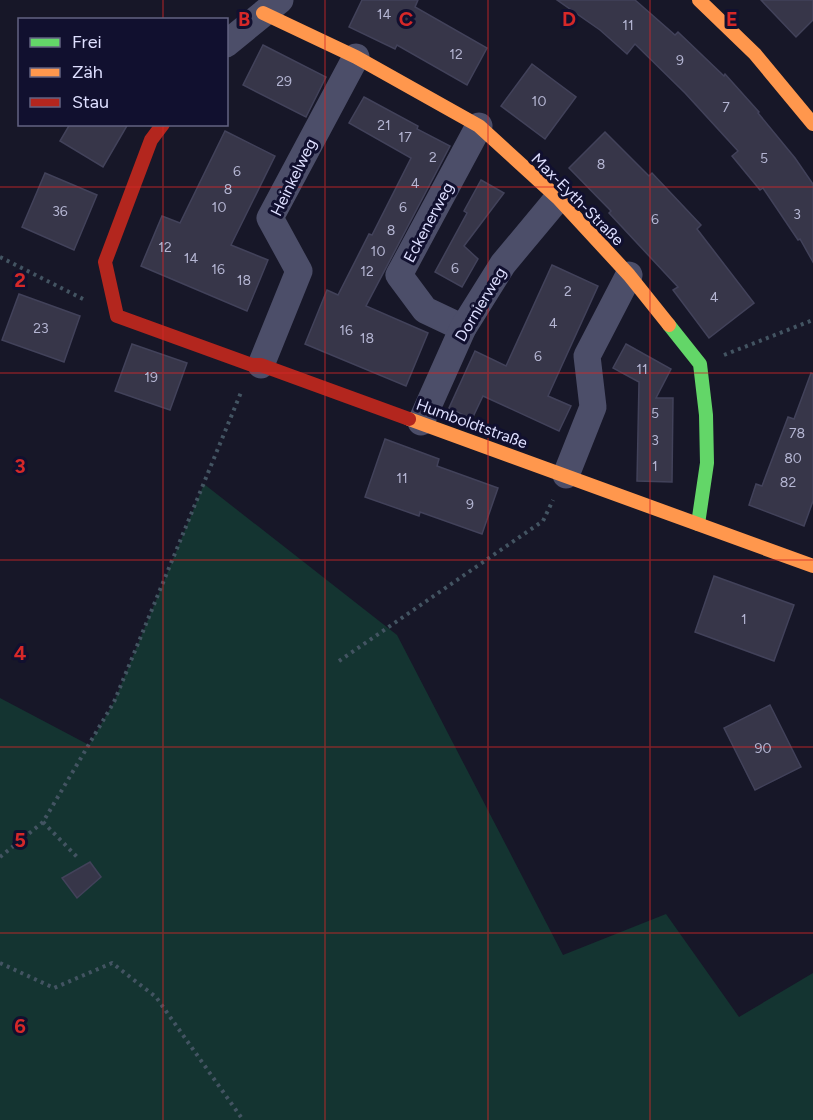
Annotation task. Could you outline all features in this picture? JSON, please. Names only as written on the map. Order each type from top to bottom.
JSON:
[{"type":"street","points":[[699,0],[754,54],[813,124]]},
{"type":"street","points":[[228,42],[272,7]]},
{"type":"street","name":"Max-Eyth-Straße","points":[[272,7],[479,126],[558,198],[629,275],[700,364]]},
{"type":"street","name":"Heinkelweg","points":[[257,365],[299,271],[270,218],[356,57]]},
{"type":"street","points":[[117,316],[105,262],[151,140],[162,126]]},
{"type":"street","name":"Eckenerweg","points":[[463,327],[425,310],[399,275],[479,126]]},
{"type":"street","name":"Dornierweg","points":[[421,422],[463,327],[503,264],[558,198]]},
{"type":"street","points":[[566,475],[593,407],[587,357],[629,275]]},
{"type":"street","name":"Humboldtstraße","points":[[117,316],[421,422],[813,566]]},
{"type":"street","points":[[698,524],[707,463],[706,415],[700,364]]},
{"type":"path","points":[[0,257],[117,316]]},
{"type":"path","points":[[700,364],[813,320]]},
{"type":"path","points":[[0,857],[43,822],[114,702],[257,365]]},
{"type":"path","points":[[339,662],[543,521],[566,475]]},
{"type":"path","points":[[43,822],[79,859]]},
{"type":"path","points":[[0,963],[54,988],[112,963],[156,997],[243,1120]]},
{"type":"green space","points":[[204,484],[397,635],[563,955],[666,914],[739,1017],[813,973],[813,1120],[0,1120],[0,698],[89,745],[114,702]]},
{"type":"building","points":[[362,0],[418,0],[415,7],[487,48],[467,85],[397,45],[395,49],[349,27]]},
{"type":"building","points":[[557,0],[635,0],[675,35],[678,32],[724,76],[725,74],[759,112],[813,184],[813,262],[800,239],[798,240],[763,188],[760,190],[732,156],[738,151],[685,93],[635,44],[627,54],[600,30]]},
{"type":"building","points":[[761,0],[813,0],[813,20],[796,37]]},
{"type":"building","points":[[263,45],[326,77],[306,117],[243,85]]},
{"type":"building","points":[[532,64],[576,97],[545,139],[501,106]]},
{"type":"building","points":[[364,97],[450,146],[366,306],[428,333],[406,386],[305,344],[327,290],[338,295],[411,158],[349,123]]},
{"type":"building","points":[[69,126],[127,126],[103,167],[60,141]]},
{"type":"building","points":[[225,131],[275,156],[231,245],[268,260],[247,311],[141,266],[162,216],[180,223]]},
{"type":"building","points":[[605,132],[649,176],[652,173],[701,225],[697,229],[754,303],[709,338],[673,290],[678,287],[609,213],[611,211],[569,168]]},
{"type":"building","points":[[45,173],[97,195],[74,250],[22,227]]},
{"type":"building","points":[[481,180],[504,193],[464,246],[478,259],[462,287],[435,272],[467,213],[464,211]]},
{"type":"building","points":[[552,265],[598,286],[548,396],[571,406],[559,431],[483,396],[472,419],[449,408],[475,351],[506,366]]},
{"type":"building","points":[[19,294],[80,316],[64,362],[2,340]]},
{"type":"building","points":[[132,344],[187,363],[170,410],[115,391]]},
{"type":"building","points":[[626,344],[671,369],[656,398],[673,398],[672,482],[637,481],[639,382],[613,368]]},
{"type":"building","points":[[811,373],[813,374],[813,501],[804,526],[749,505],[756,484],[762,486],[788,417],[794,419]]},
{"type":"building","points":[[385,439],[439,459],[437,466],[498,488],[482,534],[420,512],[419,516],[365,497]]},
{"type":"building","points":[[714,576],[794,605],[774,661],[695,632]]},
{"type":"building","points":[[770,705],[801,767],[755,790],[724,728]]},
{"type":"building","points":[[90,862],[101,877],[77,898],[62,878]]},
{"type":"traffic: fast","points":[[669,325],[700,364],[706,415],[707,463],[698,524]]},
{"type":"traffic: slow","points":[[699,0],[755,54],[813,124]]},
{"type":"traffic: slow","points":[[263,13],[356,57],[479,126],[558,198],[629,275],[669,325]]},
{"type":"traffic: slow","points":[[409,419],[813,566]]},
{"type":"traffic: jam","points":[[162,126],[151,140],[105,262],[117,316],[409,419]]}]
